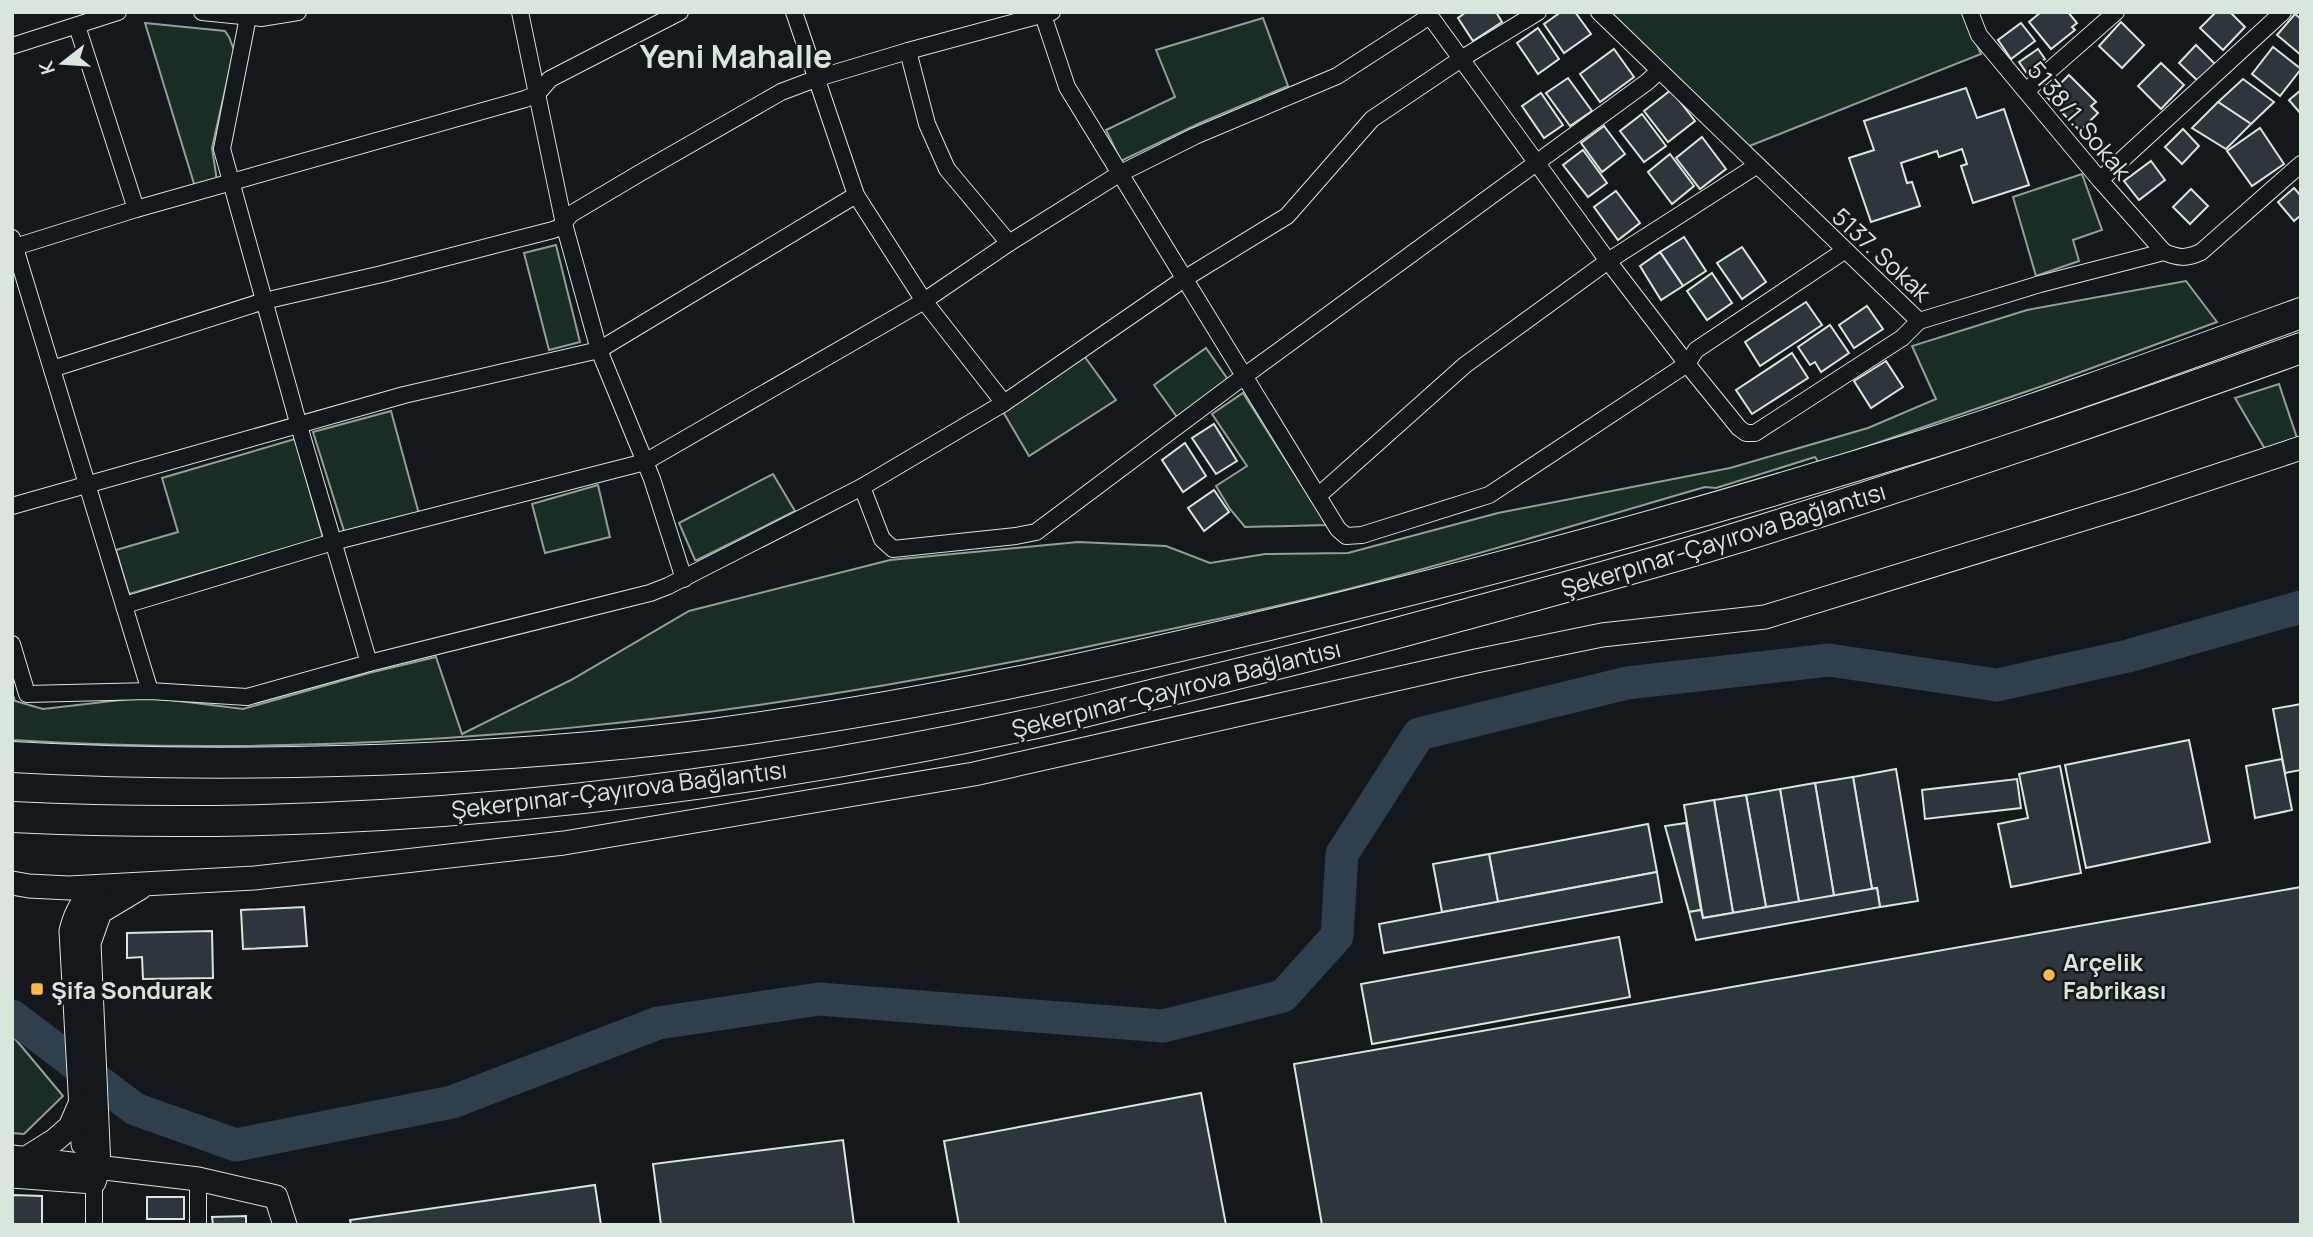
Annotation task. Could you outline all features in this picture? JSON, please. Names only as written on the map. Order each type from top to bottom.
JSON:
[{"type":"highway","name":"Şekerpınar-Çayırova Bağlantısı","points":[[12,757],[97,762],[229,764],[484,755],[713,734],[1006,686],[1461,578],[1758,495],[2049,403],[2301,313]]},
{"type":"highway","name":"Şekerpınar-Çayırova Bağlantısı","points":[[12,817],[196,820],[396,813],[480,807],[656,789],[783,771],[1025,726],[1350,646],[1703,548],[2100,421],[2301,348]]},
{"type":"street","points":[[12,46],[118,12]]},
{"type":"street","points":[[202,12],[257,16],[298,12]]},
{"type":"street","points":[[520,12],[533,75],[531,96],[541,113],[564,230],[599,350],[645,462],[684,579]]},
{"type":"street","points":[[150,691],[14,243],[531,96],[550,79],[680,12]]},
{"type":"street","points":[[794,12],[856,195],[924,301],[1004,403]]},
{"type":"street","points":[[12,644],[27,694],[150,691],[247,697],[369,663],[650,593],[684,579],[862,487],[1004,403],[1184,279],[1287,216],[1372,119],[1461,58],[1538,12]]},
{"type":"street","name":"5137. Sokak","points":[[1599,12],[1919,321],[2040,284],[2164,252],[2177,257],[2189,257],[2201,252],[2301,164]]},
{"type":"street","name":"5138/1. Sokak","points":[[1970,12],[1979,35],[2164,252]]},
{"type":"street","points":[[2026,91],[2116,12]]},
{"type":"street","points":[[2100,180],[2284,12]]},
{"type":"street","points":[[564,230],[571,214],[781,92],[908,51],[1046,13],[1066,87],[1338,529],[1346,536],[1354,537],[1489,495],[1844,251]]},
{"type":"street","points":[[125,605],[333,542],[645,462],[924,301],[1009,243],[1119,174],[1195,136],[1337,76],[1428,14],[1674,348],[1691,357],[1739,428],[1746,433],[1755,433],[1902,338],[1919,321]]},
{"type":"street","points":[[257,16],[222,149],[299,426],[369,663]]},
{"type":"street","points":[[78,26],[136,209]]},
{"type":"street","points":[[908,51],[927,124],[947,169],[1009,243]]},
{"type":"street","points":[[862,487],[882,539],[893,549],[1037,532],[1659,71]]},
{"type":"street","points":[[533,75],[539,81],[550,79]]},
{"type":"street","points":[[1318,496],[1465,365],[1608,261],[1756,166]]},
{"type":"street","points":[[559,194],[566,208],[582,208]]},
{"type":"street","points":[[12,506],[404,395],[599,350],[856,195]]},
{"type":"street","points":[[52,369],[264,301],[564,230]]},
{"type":"street","points":[[21,884],[69,888],[254,878],[564,843],[974,774],[1602,635],[1765,617],[2138,502],[2301,448]]},
{"type":"street","points":[[21,884],[70,903],[85,924],[89,943],[84,1023]]},
{"type":"street","points":[[89,943],[100,912],[127,894],[149,884]]},
{"type":"street","points":[[94,1225],[84,1023],[71,930],[76,911],[98,887]]},
{"type":"street","points":[[20,1157],[55,1140],[70,1128],[88,1102]]},
{"type":"street","points":[[20,1157],[93,1172]]},
{"type":"street","points":[[12,1176],[93,1172],[198,1179],[276,1197],[285,1225]]},
{"type":"street","points":[[198,1179],[198,1225]]},
{"type":"green space","points":[[1608,12],[1963,12],[1981,54],[1747,147]]},
{"type":"green space","points":[[1263,18],[1288,86],[1200,123],[1121,161],[1106,130],[1175,97],[1156,50]]},
{"type":"green space","points":[[145,23],[225,31],[229,37],[234,50],[212,148],[217,181],[195,187]]},
{"type":"green space","points":[[2082,174],[2102,230],[2073,240],[2079,261],[2036,276],[2013,197]]},
{"type":"green space","points":[[556,245],[580,342],[549,350],[524,253]]},
{"type":"green space","points":[[2186,281],[2217,322],[1819,463],[1815,457],[1716,488],[1705,487],[1364,585],[1180,627],[983,668],[846,692],[569,728],[430,739],[291,745],[152,746],[12,740],[12,692],[15,701],[43,709],[147,697],[243,709],[436,657],[462,734],[571,680],[689,611],[890,560],[1078,542],[1166,546],[1210,563],[1265,554],[1348,553],[1498,513],[1730,468],[1868,428],[1936,399],[1912,346],[2027,310]]},
{"type":"green space","points":[[1206,348],[1229,381],[1177,417],[1154,385]]},
{"type":"green space","points":[[1082,353],[1116,400],[1029,456],[1002,410]]},
{"type":"green space","points":[[2279,384],[2297,438],[2265,449],[2235,398]]},
{"type":"green space","points":[[1243,393],[1327,525],[1245,527],[1230,509],[1216,486],[1247,466],[1212,414]]},
{"type":"green space","points":[[391,411],[419,514],[345,534],[313,432]]},
{"type":"green space","points":[[295,439],[323,538],[129,594],[116,550],[178,532],[162,478]]},
{"type":"green space","points":[[773,474],[795,511],[695,560],[679,523]]},
{"type":"green space","points":[[598,485],[610,537],[545,553],[532,504]]},
{"type":"green space","points":[[12,1035],[63,1096],[24,1134],[12,1133]]},
{"type":"building","points":[[1466,12],[1496,12],[1502,22],[1473,41],[1458,18]]},
{"type":"building","points":[[1561,12],[1575,12],[1591,34],[1564,53],[1544,24]]},
{"type":"building","points":[[2041,12],[2068,12],[2077,23],[2072,27],[2075,30],[2051,49],[2029,22]]},
{"type":"building","points":[[2216,12],[2230,12],[2245,27],[2223,50],[2200,28]]},
{"type":"building","points":[[2295,14],[2301,19],[2301,55],[2277,35]]},
{"type":"building","points":[[2121,22],[2144,45],[2122,68],[2099,46]]},
{"type":"building","points":[[2021,23],[2035,41],[2011,59],[1998,40]]},
{"type":"building","points":[[1538,28],[1559,59],[1538,74],[1517,43]]},
{"type":"building","points":[[2196,45],[2215,64],[2198,81],[2179,63]]},
{"type":"building","points":[[2273,47],[2301,69],[2280,96],[2252,74]]},
{"type":"building","points":[[1614,49],[1634,77],[1600,102],[1580,74]]},
{"type":"building","points":[[2038,49],[2045,59],[2026,72],[2019,62]]},
{"type":"building","points":[[2161,63],[2184,85],[2161,109],[2138,86]]},
{"type":"building","points":[[2069,75],[2096,102],[2091,106],[2098,113],[2080,131],[2047,97]]},
{"type":"building","points":[[1568,78],[1592,111],[1570,126],[1546,93]]},
{"type":"building","points":[[2243,79],[2274,102],[2251,124],[2218,102]]},
{"type":"building","points":[[1966,88],[1977,118],[2004,109],[2029,185],[1973,203],[1961,166],[1967,164],[1962,149],[1939,157],[1937,151],[1901,163],[1907,183],[1912,182],[1920,206],[1871,222],[1849,158],[1874,150],[1864,121]]},
{"type":"building","points":[[1671,90],[1695,121],[1668,142],[1644,111]]},
{"type":"building","points":[[2301,90],[2301,114],[2289,100]]},
{"type":"building","points":[[1541,93],[1563,125],[1544,138],[1522,106]]},
{"type":"building","points":[[2218,102],[2251,124],[2226,149],[2192,128]]},
{"type":"building","points":[[1642,114],[1666,146],[1644,162],[1620,131]]},
{"type":"building","points":[[1604,126],[1625,154],[1602,172],[1581,143]]},
{"type":"building","points":[[2260,128],[2284,164],[2252,186],[2227,151]]},
{"type":"building","points":[[2183,129],[2199,146],[2182,164],[2165,147]]},
{"type":"building","points":[[1702,137],[1726,169],[1700,189],[1676,158]]},
{"type":"building","points":[[1583,150],[1607,183],[1588,197],[1563,165]]},
{"type":"building","points":[[1670,154],[1694,186],[1672,204],[1648,172]]},
{"type":"building","points":[[2151,161],[2165,180],[2139,200],[2124,181]]},
{"type":"building","points":[[2294,188],[2301,196],[2301,215],[2294,221],[2278,202]]},
{"type":"building","points":[[2191,189],[2208,206],[2190,224],[2173,207]]},
{"type":"building","points":[[1616,191],[1640,223],[1618,240],[1594,207]]},
{"type":"building","points":[[1684,237],[1706,271],[1683,286],[1660,252]]},
{"type":"building","points":[[1742,247],[1766,282],[1742,299],[1717,263]]},
{"type":"building","points":[[1660,252],[1683,286],[1661,300],[1640,266]]},
{"type":"building","points":[[1712,273],[1732,303],[1707,320],[1687,291]]},
{"type":"building","points":[[1806,302],[1822,325],[1760,366],[1745,342]]},
{"type":"building","points":[[1867,306],[1883,329],[1854,348],[1839,325]]},
{"type":"building","points":[[1830,325],[1849,353],[1821,372],[1815,362],[1810,365],[1798,347]]},
{"type":"building","points":[[1792,353],[1808,378],[1752,414],[1736,390]]},
{"type":"building","points":[[1886,361],[1903,387],[1871,408],[1854,381]]},
{"type":"building","points":[[1214,424],[1237,461],[1216,474],[1192,438]]},
{"type":"building","points":[[1185,443],[1206,476],[1183,492],[1162,460]]},
{"type":"building","points":[[1214,490],[1229,512],[1204,531],[1188,508]]},
{"type":"building","points":[[2301,704],[2301,770],[2285,773],[2273,709]]},
{"type":"building","points":[[2189,740],[2210,842],[2086,868],[2065,765]]},
{"type":"building","points":[[2282,759],[2292,810],[2255,818],[2246,766]]},
{"type":"building","points":[[2060,766],[2081,873],[2011,887],[1998,824],[2028,818],[2019,774]]},
{"type":"building","points":[[1896,769],[1918,901],[1880,907],[1877,888],[1872,889],[1853,777]]},
{"type":"building","points":[[1853,777],[1872,889],[1834,896],[1815,783]]},
{"type":"building","points":[[2017,779],[2021,808],[1925,819],[1922,790]]},
{"type":"building","points":[[1815,783],[1834,896],[1799,902],[1780,789]]},
{"type":"building","points":[[1780,789],[1799,902],[1766,907],[1746,795]]},
{"type":"building","points":[[1746,795],[1766,907],[1733,913],[1714,800]]},
{"type":"building","points":[[1714,800],[1733,913],[1703,918],[1684,805]]},
{"type":"building","points":[[1686,823],[1701,910],[1689,912],[1665,826]]},
{"type":"building","points":[[1648,824],[1657,872],[1498,902],[1489,854]]},
{"type":"building","points":[[1489,854],[1498,902],[1442,912],[1433,864]]},
{"type":"building","points":[[1657,872],[1662,902],[1384,953],[1379,924]]},
{"type":"building","name":"Arçelik Fabrikası","points":[[2301,887],[2301,1225],[1322,1225],[1294,1064]]},
{"type":"building","points":[[1877,888],[1880,907],[1696,940],[1689,912],[1701,910],[1703,918]]},
{"type":"building","points":[[304,907],[307,946],[243,949],[241,910]]},
{"type":"building","points":[[212,931],[213,978],[143,979],[142,957],[127,958],[127,933]]},
{"type":"building","points":[[1619,937],[1630,997],[1372,1044],[1361,984]]},
{"type":"building","points":[[1201,1093],[1226,1225],[959,1225],[944,1141]]},
{"type":"building","points":[[843,1140],[854,1225],[661,1225],[653,1164]]},
{"type":"building","points":[[595,1185],[601,1225],[351,1225],[350,1220]]},
{"type":"building","points":[[12,1195],[42,1196],[42,1224],[12,1224]]},
{"type":"building","points":[[147,1197],[184,1197],[184,1219],[147,1219]]},
{"type":"building","points":[[246,1216],[246,1225],[213,1225],[212,1217]]},
{"type":"waterway","points":[[12,1016],[135,1109],[236,1145],[452,1102],[658,1023],[819,999],[1163,1026],[1283,996],[1337,936],[1342,854],[1419,734],[1627,683],[1829,660],[1997,685],[2128,656],[2301,607]]},
{"type":"place","name":"Arçelik Fabrikası","points":[[2049,975]]},
{"type":"place","name":"Şifa Sondurak","points":[[37,989]]},
{"type":"district","name":"Yeni Mahalle","points":[[736,56]]}]
